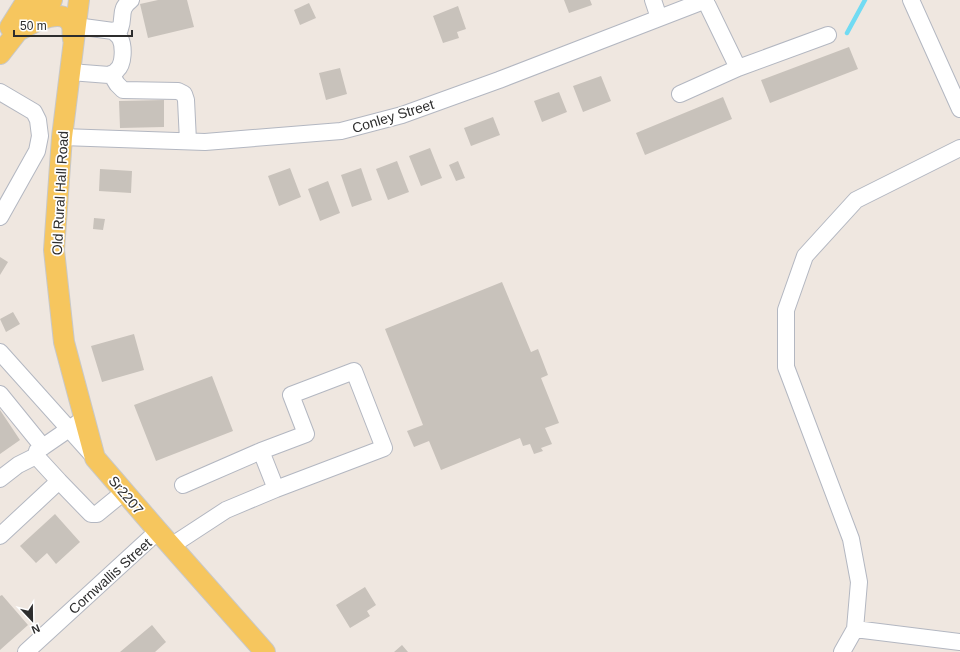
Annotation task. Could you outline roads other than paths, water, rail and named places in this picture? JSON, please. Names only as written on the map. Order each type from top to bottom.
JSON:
[{"type":"main road","points":[[0,43],[27,0]]},
{"type":"main road","points":[[0,54],[25,22],[52,0]]},
{"type":"main road","name":"Old Rural Hall Road","points":[[79,0],[62,137],[54,250],[64,342],[77,424],[95,458]]},
{"type":"main road","points":[[20,30],[36,21],[50,17],[60,16],[66,18],[72,27],[73,49]]},
{"type":"main road","name":"Sr2207","points":[[95,458],[158,531]]},
{"type":"main road","points":[[158,531],[265,652]]},
{"type":"street","points":[[76,26],[113,30],[120,29],[123,18],[122,11],[126,4],[131,0]]},
{"type":"street","points":[[652,0],[659,18]]},
{"type":"street","points":[[705,0],[738,68]]},
{"type":"street","name":"Conley Street","points":[[62,137],[205,142],[341,131],[402,115],[499,80],[705,0]]},
{"type":"street","points":[[911,0],[960,109]]},
{"type":"street","points":[[70,72],[111,74],[119,69],[121,63],[122,46],[120,38],[113,30]]},
{"type":"street","points":[[680,94],[738,68],[828,35]]},
{"type":"street","points":[[111,74],[117,84],[124,90],[178,91],[184,94],[186,100],[188,141]]},
{"type":"street","points":[[0,92],[34,112],[38,120],[40,136],[38,151],[0,217]]},
{"type":"street","points":[[842,652],[855,629],[859,582],[851,539],[786,367],[786,310],[805,256],[856,200],[960,148]]},
{"type":"street","name":"Old Rural Hall Road","points":[[0,352],[77,424]]},
{"type":"street","points":[[171,546],[226,510],[276,489],[384,448],[354,371],[291,395],[306,434],[261,451],[183,485]]},
{"type":"street","points":[[0,394],[59,481],[91,514],[97,514],[124,492]]},
{"type":"street","points":[[0,479],[77,424]]},
{"type":"street","points":[[261,451],[276,489]]},
{"type":"street","points":[[0,536],[59,481]]},
{"type":"street","name":"Cornwallis Street","points":[[26,652],[158,531]]},
{"type":"street","points":[[855,629],[960,642]]},
{"type":"waterway","points":[[847,33],[865,0]]}]
